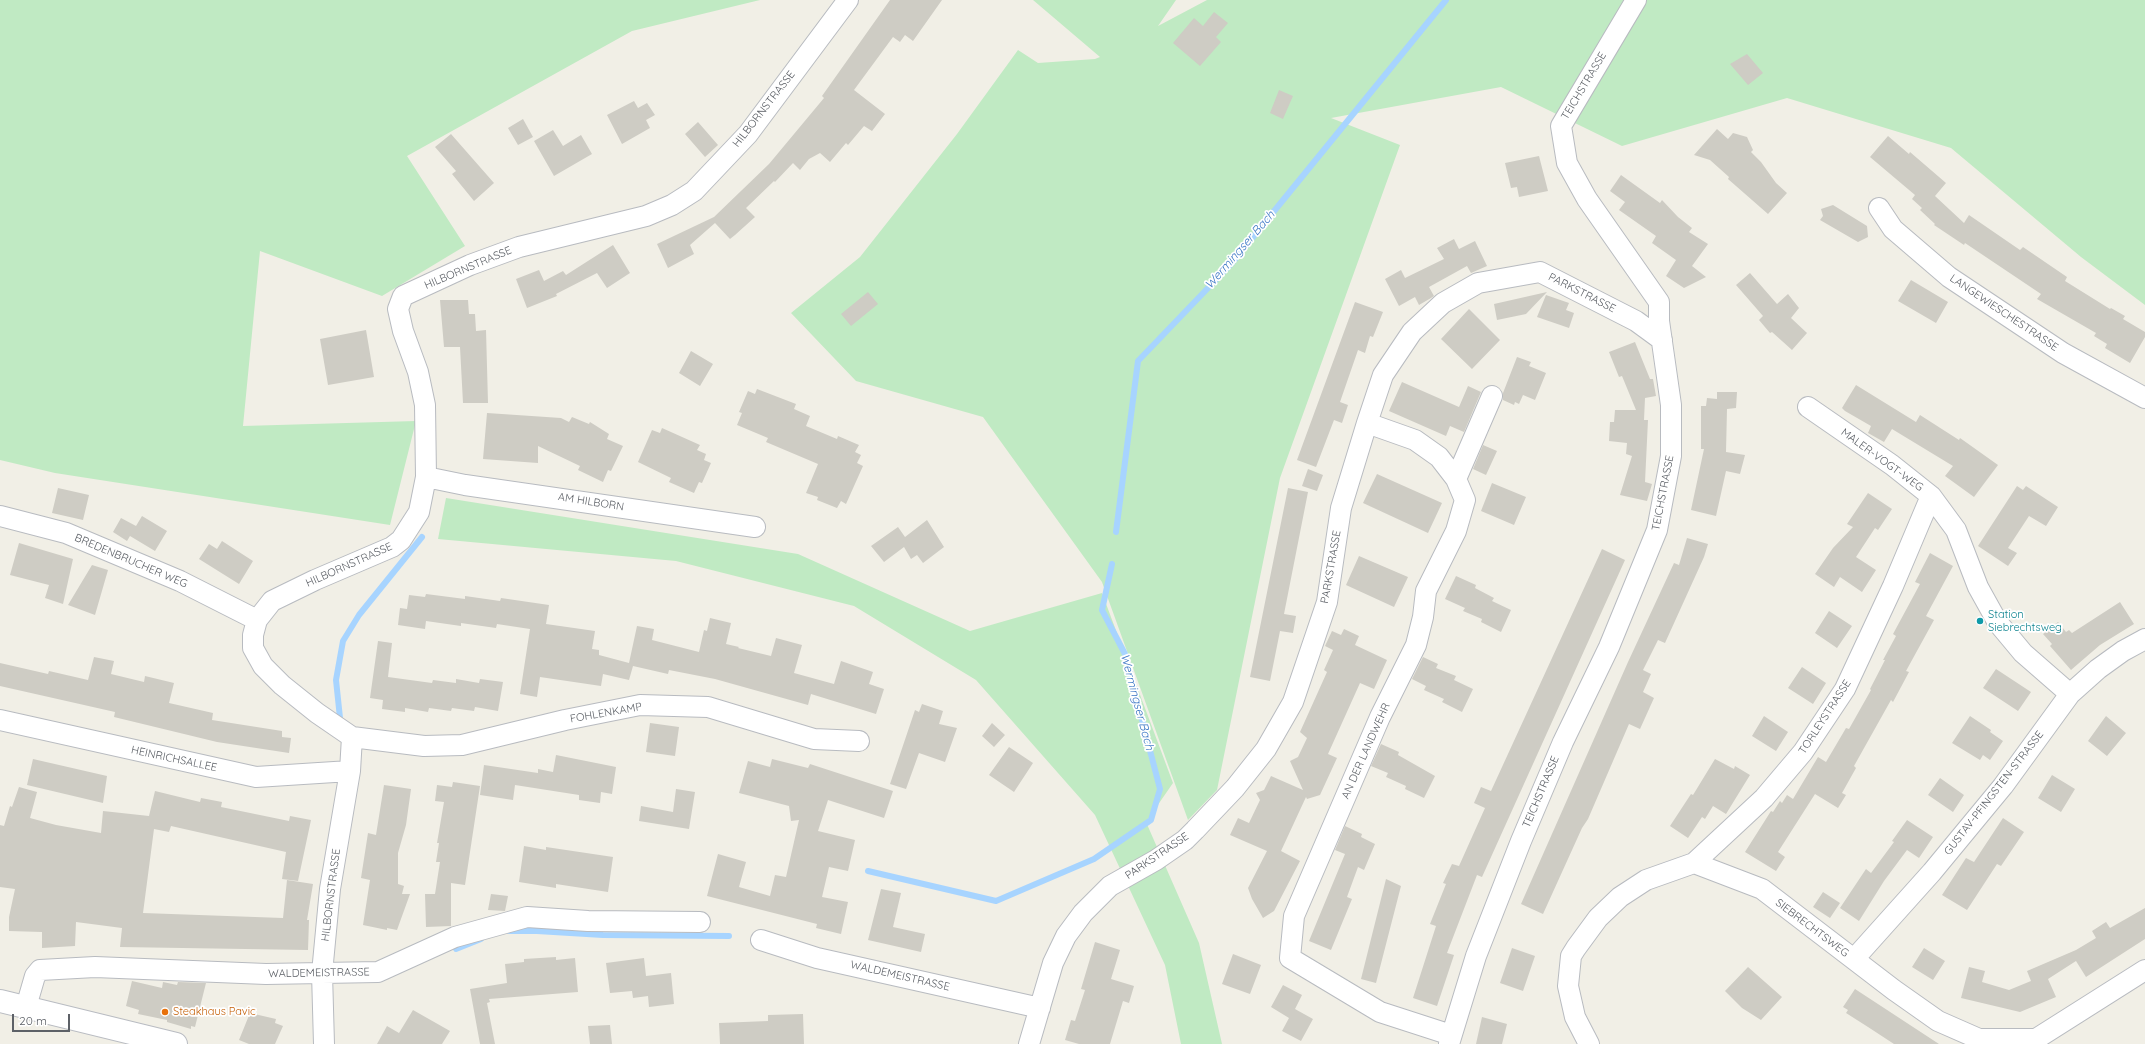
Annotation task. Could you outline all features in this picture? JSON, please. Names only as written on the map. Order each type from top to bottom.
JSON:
[{"type":"main road","points":[[0,1001],[176,1044]]},
{"type":"street","name":"HILBORNSTRASSE","points":[[324,1044],[322,973],[330,889],[350,771],[352,737],[317,714],[282,685],[263,666],[253,648],[253,635],[257,620],[272,601],[290,591],[392,547],[401,540],[419,512],[426,477],[425,405],[418,372],[403,331],[398,309],[403,296],[470,265],[519,246],[646,216],[678,201],[694,191],[748,134],[848,0]]},
{"type":"street","name":"TEICHSTRASSE","points":[[1450,1040],[1476,956],[1521,841],[1563,742],[1609,647],[1657,530],[1671,456],[1671,405],[1662,340],[1659,302],[1583,193],[1567,163],[1561,126],[1636,0]]},
{"type":"street","name":"LANGEWIESCHESTRASSE","points":[[1879,208],[1893,229],[1949,276],[2063,353],[2145,398]]},
{"type":"street","name":"PARKSTRASSE","points":[[1029,1044],[1052,963],[1066,936],[1083,913],[1110,886],[1156,860],[1185,840],[1195,830],[1235,788],[1266,749],[1293,702],[1327,602],[1341,508],[1367,423],[1383,375],[1412,332],[1443,303],[1478,283],[1540,272],[1636,321],[1662,340]]},
{"type":"street","points":[[1456,479],[1492,396]]},
{"type":"street","name":"MALER-VOGT-WEG","points":[[1808,407],[1892,465],[1931,496],[1956,530],[1978,587],[1998,622],[2023,653],[2070,694]]},
{"type":"street","name":"AN DER LANDWEHR","points":[[1367,423],[1415,440],[1439,457],[1456,479],[1465,500],[1456,531],[1426,591],[1423,617],[1416,645],[1380,717],[1294,916],[1290,958],[1380,1012],[1450,1040]]},
{"type":"street","name":"AM HILBORN","points":[[426,477],[466,485],[755,527]]},
{"type":"street","name":"TORLEYSTRASSE","points":[[1694,863],[1764,798],[1803,752],[1845,689],[1893,586],[1931,496]]},
{"type":"street","name":"BREDENBRUCHER WEG","points":[[0,516],[66,533],[180,581],[257,620]]},
{"type":"street","name":"GUSTAV-PFINGSTEN-STRASSE","points":[[1854,959],[1932,872],[1993,798],[2070,694],[2098,669],[2123,651],[2145,639]]},
{"type":"street","name":"FOHLENKAMP","points":[[352,737],[424,746],[462,745],[565,720],[640,705],[708,707],[814,739],[859,741]]},
{"type":"street","name":"HEINRICHSALLEE","points":[[0,720],[256,777],[350,771]]},
{"type":"street","points":[[1589,1044],[1576,1017],[1568,986],[1571,956],[1598,918],[1620,898],[1646,880],[1694,863]]},
{"type":"street","name":"SIEBRECHTSWEG","points":[[1694,863],[1762,890],[1938,1021],[1979,1039],[2038,1042],[2145,970]]},
{"type":"street","name":"WALDEMEISTRASSE","points":[[26,1007],[35,976],[40,970],[95,967],[252,974],[378,972],[455,937],[527,917],[588,921],[700,922]]},
{"type":"street","name":"WALDEMEISTRASSE","points":[[761,940],[817,958],[1040,1008]]},
{"type":"green space","points":[[0,0],[760,0],[632,31],[407,156],[465,246],[382,296],[260,251],[243,426],[416,421],[390,525],[55,473],[0,460]]},
{"type":"green space","points":[[1033,0],[1176,0],[1158,26],[1207,0],[2145,0],[2145,305],[2081,257],[1951,148],[1787,98],[1622,146],[1501,87],[1331,118],[1400,145],[1280,478],[1217,790],[1188,820],[1102,582],[983,417],[856,381],[791,313],[860,257],[957,134],[1018,50],[1038,63],[1095,59],[1100,57]]},
{"type":"green space","points":[[446,498],[798,554],[970,631],[1102,593],[1173,783],[1146,822],[1199,943],[1222,1044],[1181,1044],[1165,965],[1095,815],[976,680],[854,606],[676,561],[438,539]]},
{"type":"building","points":[[890,0],[942,0],[913,41],[905,35],[900,42],[893,37],[854,90],[885,114],[872,131],[864,126],[848,145],[846,143],[830,162],[820,153],[809,159],[800,170],[793,163],[775,182],[774,181],[746,208],[755,217],[735,235],[730,239],[715,223],[690,245],[694,254],[668,268],[657,244],[714,217],[769,164],[824,98],[822,96]]},
{"type":"building","points":[[1214,12],[1228,23],[1216,37],[1221,42],[1200,66],[1173,43],[1194,18],[1203,26]]},
{"type":"building","points":[[1747,54],[1763,73],[1748,85],[1730,64]]},
{"type":"building","points":[[1279,90],[1293,96],[1283,119],[1270,113]]},
{"type":"building","points":[[634,101],[638,108],[647,103],[655,115],[646,120],[650,128],[622,144],[607,115]]},
{"type":"building","points":[[523,119],[533,137],[518,145],[508,128]]},
{"type":"building","points":[[698,122],[718,145],[705,157],[685,134]]},
{"type":"building","points":[[1717,129],[1728,139],[1733,133],[1747,137],[1753,150],[1751,152],[1761,162],[1776,183],[1787,193],[1768,214],[1728,179],[1729,177],[1710,160],[1694,155]]},
{"type":"building","points":[[553,130],[563,146],[581,135],[592,154],[554,176],[534,141]]},
{"type":"building","points":[[451,134],[494,183],[474,201],[452,174],[456,171],[435,147]]},
{"type":"building","points":[[1888,136],[1909,154],[1910,152],[1946,183],[1935,196],[1964,223],[1969,215],[2020,250],[2023,247],[2067,277],[2065,281],[2110,309],[2111,308],[2125,316],[2123,319],[2145,332],[2145,337],[2130,363],[2105,348],[2107,344],[2094,336],[2096,333],[2037,299],[2041,294],[1965,243],[1964,245],[1934,225],[1935,224],[1920,210],[1922,208],[1912,199],[1915,195],[1870,157]]},
{"type":"building","points":[[1539,156],[1548,191],[1519,197],[1517,187],[1511,188],[1505,163]]},
{"type":"building","points":[[1621,175],[1660,203],[1662,200],[1678,217],[1692,228],[1689,232],[1708,244],[1692,266],[1706,277],[1684,288],[1666,276],[1676,260],[1652,243],[1656,236],[1619,210],[1625,202],[1610,191]]},
{"type":"building","points":[[1833,205],[1867,226],[1868,237],[1858,242],[1820,220],[1823,216],[1821,209]]},
{"type":"building","points":[[1454,239],[1459,249],[1475,241],[1487,266],[1471,273],[1467,266],[1429,287],[1434,296],[1431,298],[1419,305],[1415,297],[1399,306],[1385,279],[1401,270],[1405,278],[1444,259],[1437,248]]},
{"type":"building","points":[[613,245],[630,273],[607,288],[597,273],[556,294],[557,296],[527,308],[516,279],[539,270],[544,281],[563,271],[566,275]]},
{"type":"building","points":[[1750,273],[1777,304],[1788,294],[1799,308],[1791,318],[1807,333],[1792,350],[1772,332],[1770,333],[1759,320],[1763,316],[1736,285]]},
{"type":"building","points":[[1911,280],[1948,302],[1936,323],[1898,301]]},
{"type":"building","points":[[868,292],[878,304],[851,326],[841,314]]},
{"type":"building","points":[[1547,292],[1526,314],[1497,320],[1494,304]]},
{"type":"building","points":[[1546,295],[1569,303],[1566,310],[1574,313],[1569,328],[1537,317]]},
{"type":"building","points":[[440,300],[468,300],[469,314],[475,314],[476,331],[486,330],[488,403],[463,403],[460,347],[444,347]]},
{"type":"building","points":[[1355,302],[1383,312],[1373,337],[1370,336],[1365,353],[1358,350],[1340,402],[1348,405],[1342,423],[1334,420],[1316,467],[1297,460]]},
{"type":"building","points":[[1469,309],[1500,340],[1472,369],[1441,339]]},
{"type":"building","points":[[366,330],[374,377],[328,385],[320,339]]},
{"type":"building","points":[[1635,342],[1650,379],[1653,379],[1656,396],[1645,398],[1644,420],[1648,420],[1645,482],[1652,484],[1647,501],[1620,495],[1632,456],[1626,454],[1627,443],[1609,441],[1610,422],[1614,422],[1615,410],[1636,410],[1622,376],[1619,377],[1609,352]]},
{"type":"building","points":[[691,351],[713,364],[700,386],[679,373]]},
{"type":"building","points":[[1517,357],[1531,362],[1529,366],[1546,373],[1535,400],[1523,395],[1519,404],[1515,402],[1514,405],[1503,400],[1503,393]]},
{"type":"building","points":[[1402,382],[1459,407],[1468,386],[1481,392],[1464,432],[1450,426],[1446,436],[1389,411]]},
{"type":"building","points":[[1856,385],[1916,422],[1920,415],[1959,440],[1960,438],[1998,465],[1974,497],[1945,476],[1953,466],[1892,429],[1884,442],[1868,433],[1871,426],[1842,408]]},
{"type":"building","points":[[757,389],[796,404],[794,409],[810,416],[806,426],[837,439],[838,436],[859,445],[855,452],[861,455],[857,463],[863,466],[846,504],[841,501],[837,508],[817,500],[818,497],[806,493],[818,464],[766,442],[768,438],[737,425],[742,413],[739,412],[748,391],[755,394]]},
{"type":"building","points":[[1717,392],[1737,392],[1736,408],[1727,409],[1726,452],[1745,455],[1740,474],[1726,471],[1716,516],[1691,510],[1704,449],[1701,449],[1701,406],[1706,406],[1707,398],[1717,399]]},
{"type":"building","points":[[487,413],[561,418],[569,422],[572,417],[589,424],[590,422],[609,434],[607,439],[623,446],[611,471],[608,470],[603,482],[578,470],[580,466],[538,446],[538,463],[483,459]]},
{"type":"building","points":[[662,428],[700,445],[697,450],[706,454],[704,460],[711,463],[702,483],[699,482],[694,493],[669,482],[671,478],[638,462],[652,430],[660,433]]},
{"type":"building","points":[[1483,445],[1497,451],[1486,475],[1473,469]]},
{"type":"building","points":[[1308,469],[1323,475],[1317,491],[1302,486]]},
{"type":"building","points":[[1377,474],[1442,503],[1428,533],[1363,503]]},
{"type":"building","points":[[1492,483],[1526,497],[1514,525],[1481,511]]},
{"type":"building","points":[[2017,486],[2023,490],[2026,486],[2058,507],[2046,526],[2029,516],[2008,548],[2017,553],[2008,566],[1978,546]]},
{"type":"building","points":[[58,488],[89,495],[83,520],[52,513]]},
{"type":"building","points":[[1288,488],[1308,492],[1284,614],[1296,616],[1293,633],[1280,631],[1270,681],[1250,677]]},
{"type":"building","points":[[1868,493],[1892,509],[1878,530],[1875,528],[1856,557],[1876,570],[1862,592],[1840,577],[1834,587],[1815,574],[1833,548],[1853,527],[1847,524]]},
{"type":"building","points":[[142,516],[167,531],[155,551],[130,536],[127,541],[113,532],[121,518],[136,526]]},
{"type":"building","points":[[927,520],[944,547],[923,563],[917,555],[911,559],[904,547],[884,562],[871,546],[898,527],[905,537]]},
{"type":"building","points":[[1687,538],[1708,544],[1704,557],[1665,643],[1658,640],[1643,670],[1651,674],[1643,692],[1654,698],[1640,729],[1629,724],[1588,819],[1582,828],[1543,914],[1521,904],[1628,662],[1674,563],[1679,565]]},
{"type":"building","points":[[222,541],[253,561],[239,584],[199,559],[209,544],[217,549]]},
{"type":"building","points":[[19,543],[73,559],[63,604],[45,598],[49,585],[10,575]]},
{"type":"building","points":[[1602,549],[1625,560],[1482,877],[1477,875],[1447,953],[1454,955],[1437,1006],[1413,998],[1436,926],[1430,924],[1446,884],[1443,883],[1452,864],[1459,866],[1485,808],[1474,803],[1481,787],[1491,791]]},
{"type":"building","points":[[1930,553],[1953,566],[1926,616],[1934,620],[1906,671],[1909,672],[1893,702],[1891,700],[1854,766],[1856,768],[1842,793],[1846,795],[1838,808],[1815,794],[1778,852],[1785,857],[1776,871],[1745,852],[1771,811],[1773,812],[1780,801],[1782,803],[1787,795],[1793,799],[1818,757],[1826,762],[1846,728],[1849,729],[1871,690],[1870,689],[1885,660],[1883,660],[1896,636],[1893,634],[1920,584],[1915,582]]},
{"type":"building","points":[[1359,556],[1408,577],[1394,607],[1346,585]]},
{"type":"building","points":[[92,565],[108,570],[95,615],[68,605]]},
{"type":"building","points":[[1456,576],[1476,585],[1475,588],[1494,598],[1492,601],[1511,610],[1501,632],[1481,622],[1482,619],[1463,611],[1465,608],[1445,599]]},
{"type":"building","points":[[426,594],[465,599],[465,596],[500,601],[501,598],[549,605],[546,624],[595,631],[592,649],[599,650],[599,655],[629,663],[637,626],[654,629],[652,640],[699,652],[704,630],[707,631],[710,618],[731,623],[726,644],[739,647],[738,648],[771,656],[776,638],[802,645],[794,673],[834,684],[841,661],[873,672],[869,684],[884,689],[876,714],[811,694],[808,705],[715,679],[669,670],[668,674],[633,666],[629,680],[603,674],[601,686],[540,677],[537,697],[520,694],[530,629],[497,624],[496,628],[461,623],[461,626],[426,621],[425,629],[398,625],[400,608],[407,609],[409,595],[425,597]]},
{"type":"building","points":[[2120,602],[2134,624],[2100,645],[2071,670],[2050,646],[2052,644],[2043,634],[2058,622],[2066,632],[2069,630],[2072,633]]},
{"type":"building","points":[[1829,611],[1852,626],[1837,648],[1815,633]]},
{"type":"building","points":[[1344,629],[1359,636],[1355,645],[1387,660],[1374,689],[1360,683],[1328,754],[1337,758],[1320,795],[1307,799],[1306,797],[1281,851],[1300,861],[1274,911],[1263,918],[1252,899],[1248,888],[1267,851],[1230,835],[1238,818],[1249,823],[1260,800],[1256,793],[1264,790],[1271,776],[1303,790],[1290,761],[1298,757],[1307,738],[1300,732],[1327,672],[1324,670],[1333,650],[1325,646],[1332,631],[1341,635]]},
{"type":"building","points":[[378,641],[392,643],[388,677],[432,683],[433,680],[456,683],[456,679],[479,683],[480,679],[503,682],[498,711],[475,707],[474,711],[452,708],[451,711],[429,708],[428,712],[405,708],[405,712],[382,709],[383,700],[370,698]]},
{"type":"building","points":[[94,657],[114,661],[111,674],[144,682],[145,676],[174,683],[169,703],[213,713],[212,720],[282,731],[282,737],[291,738],[289,753],[217,742],[114,717],[115,712],[0,686],[0,663],[48,674],[49,671],[88,680]]},
{"type":"building","points":[[1423,657],[1438,664],[1436,668],[1456,676],[1454,680],[1473,689],[1462,712],[1442,702],[1444,699],[1424,690],[1426,686],[1412,679]]},
{"type":"building","points":[[1802,667],[1826,683],[1813,704],[1788,688]]},
{"type":"building","points":[[1996,669],[2031,692],[2018,711],[1983,688]]},
{"type":"building","points":[[922,704],[943,711],[939,724],[957,728],[945,762],[919,753],[906,789],[890,784],[915,710],[919,712]]},
{"type":"building","points":[[1764,716],[1788,732],[1776,751],[1752,736]]},
{"type":"building","points":[[1970,716],[1991,730],[1990,732],[2003,741],[1990,760],[1983,755],[1980,760],[1952,743]]},
{"type":"building","points":[[2106,716],[2126,733],[2107,756],[2088,741]]},
{"type":"building","points":[[650,723],[679,727],[675,756],[646,752]]},
{"type":"building","points":[[992,723],[1005,735],[994,747],[982,736]]},
{"type":"building","points":[[1381,744],[1399,752],[1398,755],[1435,776],[1424,798],[1405,789],[1406,786],[1386,777],[1388,773],[1371,766]]},
{"type":"building","points":[[1009,747],[1033,763],[1014,792],[989,775]]},
{"type":"building","points":[[556,755],[616,767],[612,794],[601,792],[600,803],[579,800],[579,795],[515,785],[513,800],[480,795],[484,765],[538,773],[538,769],[553,772]]},
{"type":"building","points":[[33,759],[107,776],[103,803],[27,785]]},
{"type":"building","points":[[772,759],[808,768],[810,764],[893,791],[884,818],[828,800],[818,831],[855,840],[848,871],[829,867],[822,897],[848,902],[841,934],[816,928],[817,924],[707,896],[718,854],[746,862],[739,887],[770,896],[775,875],[786,877],[799,820],[791,821],[789,806],[739,793],[748,761],[770,767]]},
{"type":"building","points":[[1715,759],[1734,769],[1735,766],[1750,775],[1726,814],[1713,806],[1705,819],[1702,817],[1688,838],[1670,826],[1691,794],[1693,795]]},
{"type":"building","points":[[2052,775],[2075,789],[2061,812],[2038,798]]},
{"type":"building","points":[[1940,778],[1964,795],[1953,812],[1928,795]]},
{"type":"building","points":[[453,782],[480,786],[465,885],[451,883],[451,926],[426,927],[425,894],[435,894],[440,862],[436,862],[439,843],[437,843],[444,802],[435,801],[437,785],[452,787]]},
{"type":"building","points":[[384,785],[411,789],[406,825],[398,853],[398,884],[404,886],[402,894],[410,894],[397,930],[387,928],[387,930],[363,925],[370,880],[361,878],[368,833],[376,835]]},
{"type":"building","points":[[19,787],[37,792],[30,818],[56,825],[101,833],[103,811],[149,816],[155,791],[200,802],[201,798],[222,802],[221,807],[289,821],[290,816],[311,820],[298,881],[282,879],[286,852],[171,826],[169,832],[154,829],[143,913],[283,918],[287,880],[313,884],[307,920],[309,920],[308,950],[120,947],[122,928],[76,922],[75,946],[42,948],[42,932],[9,931],[9,917],[15,889],[0,887],[0,825],[4,826],[10,806],[12,807]]},
{"type":"building","points":[[676,789],[695,792],[689,829],[639,821],[641,806],[673,812]]},
{"type":"building","points":[[2003,818],[2024,832],[2001,866],[1997,864],[1967,910],[1942,895],[1966,858],[1974,862]]},
{"type":"building","points":[[1907,820],[1933,837],[1919,858],[1907,850],[1884,881],[1859,921],[1840,908],[1866,869],[1871,873],[1894,842],[1892,841]]},
{"type":"building","points":[[1345,826],[1362,834],[1361,837],[1375,844],[1364,870],[1358,867],[1347,897],[1352,899],[1331,950],[1309,941],[1345,854],[1335,850]]},
{"type":"building","points":[[524,846],[546,850],[546,847],[613,857],[608,892],[556,884],[556,888],[519,882]]},
{"type":"building","points":[[1386,879],[1401,886],[1376,983],[1361,979]]},
{"type":"building","points":[[881,889],[901,893],[893,927],[925,934],[921,952],[868,940]]},
{"type":"building","points":[[1823,892],[1840,903],[1830,918],[1813,907]]},
{"type":"building","points":[[491,894],[508,896],[505,911],[488,910]]},
{"type":"building","points":[[2145,908],[2145,939],[2086,977],[2076,961],[2048,979],[2056,997],[2020,1012],[1961,998],[1969,967],[1985,971],[1982,982],[2009,990],[2031,981],[2027,971],[2076,950],[2096,938],[2092,931],[2106,922],[2110,928]]},
{"type":"building","points":[[1095,942],[1120,950],[1111,979],[1134,986],[1129,1003],[1123,1001],[1110,1044],[1079,1044],[1065,1040],[1071,1020],[1075,1021],[1085,990],[1081,989]]},
{"type":"building","points":[[1512,948],[1535,956],[1523,991],[1500,983]]},
{"type":"building","points":[[1924,948],[1945,961],[1933,980],[1912,967]]},
{"type":"building","points":[[1233,954],[1261,965],[1250,994],[1222,984]]},
{"type":"building","points":[[556,957],[556,960],[575,958],[578,992],[489,999],[490,1002],[487,1003],[495,1044],[480,1044],[470,989],[507,983],[505,964],[524,962],[524,959]]},
{"type":"building","points":[[644,958],[646,976],[671,973],[674,1004],[649,1007],[648,996],[633,998],[632,991],[610,993],[606,963]]},
{"type":"building","points":[[1748,967],[1782,997],[1761,1020],[1742,1008],[1725,991]]},
{"type":"building","points":[[132,981],[162,988],[163,982],[177,985],[178,982],[206,983],[195,1027],[191,1026],[191,1029],[167,1022],[167,1020],[138,1014],[139,1010],[126,1006]]},
{"type":"building","points":[[1283,985],[1302,995],[1295,1009],[1313,1019],[1301,1041],[1282,1031],[1289,1018],[1271,1007]]},
{"type":"building","points":[[1855,989],[1939,1044],[1894,1044],[1846,1013],[1848,1010],[1843,1007]]},
{"type":"building","points":[[413,1010],[450,1031],[442,1044],[377,1044],[387,1026],[399,1033]]},
{"type":"building","points":[[250,1013],[276,1019],[275,1023],[283,1026],[275,1044],[249,1044],[239,1040]]},
{"type":"building","points":[[803,1014],[804,1044],[720,1044],[719,1023],[768,1021],[768,1015]]},
{"type":"building","points":[[1482,1017],[1507,1024],[1502,1044],[1476,1044]]},
{"type":"building","points":[[610,1025],[612,1044],[590,1044],[588,1026]]},
{"type":"waterway","name":"Wermingser Bach","points":[[1116,532],[1138,361],[1231,264],[1446,0]]},
{"type":"waterway","points":[[340,718],[336,680],[343,641],[359,615],[422,537]]},
{"type":"waterway","points":[[868,871],[996,901],[1094,859],[1151,820],[1160,789],[1125,654],[1102,610],[1112,564]]},
{"type":"waterway","points":[[509,931],[603,935],[729,936]]},
{"type":"waterway","points":[[456,949],[481,939]]},
{"type":"place","name":"Station Siebrechtsweg","points":[[1980,621]]},
{"type":"place","name":"Steakhaus Pavic","points":[[165,1012]]}]
